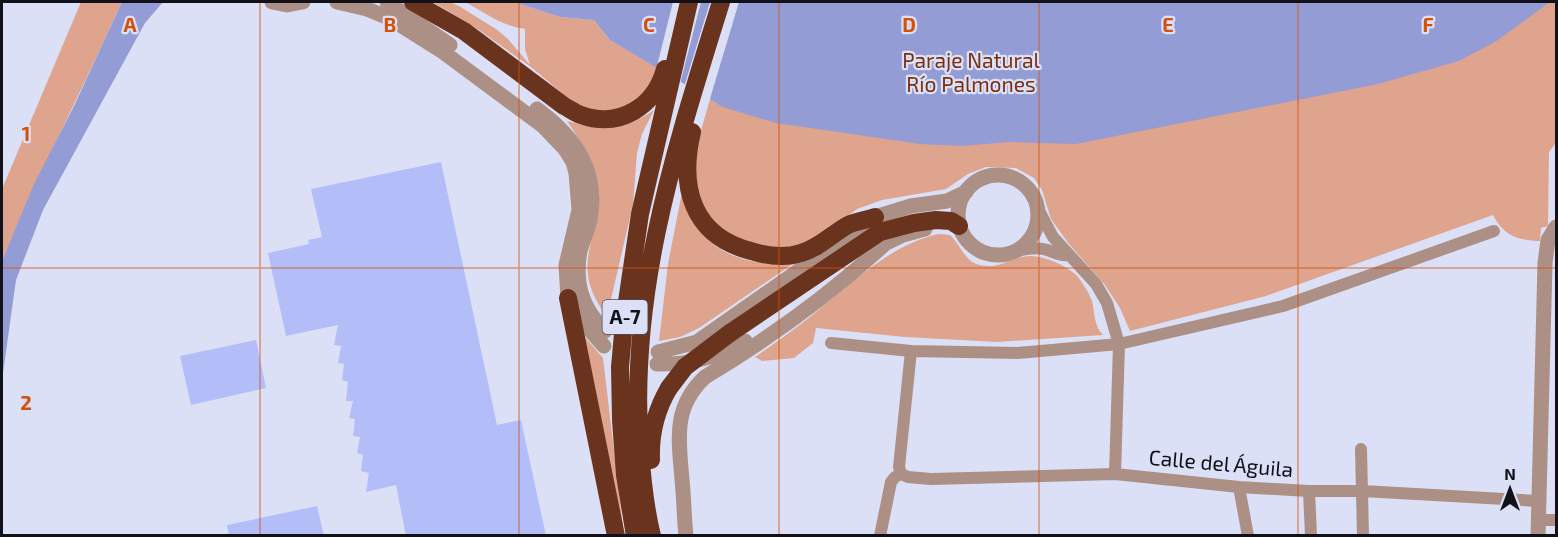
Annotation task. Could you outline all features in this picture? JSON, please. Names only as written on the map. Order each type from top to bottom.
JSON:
[{"type":"highway","points":[[413,2],[464,31],[564,106],[581,115],[602,119],[622,117],[660,98]]},
{"type":"highway","name":"A-7","points":[[646,532],[625,476],[620,367],[634,245],[660,98],[687,2]]},
{"type":"highway","name":"A-7","points":[[646,532],[639,427],[642,328],[657,226],[667,180],[721,2]]},
{"type":"highway","points":[[689,104],[693,124],[687,152],[687,184],[696,210],[710,231],[734,247],[767,256],[799,254],[813,249],[850,224],[875,217]]},
{"type":"highway","points":[[646,532],[656,510],[651,458],[654,427],[659,408],[669,388],[685,367],[730,333],[880,232],[936,220],[951,221],[961,230]]},
{"type":"highway","points":[[568,298],[616,536]]},
{"type":"street","points":[[272,2],[287,5],[303,2]]},
{"type":"street","points":[[337,2],[367,9],[389,18],[443,52],[543,126],[565,149],[573,162],[576,173],[579,210],[566,265],[568,298],[580,319],[605,338],[584,305],[579,286],[579,258],[590,220],[592,193],[585,165],[573,142],[563,129],[549,118],[441,38],[387,2]]},
{"type":"street","points":[[961,230],[937,227],[919,230],[887,242],[736,346],[712,357],[696,361],[658,358],[697,342],[875,217],[911,206],[947,201],[966,192],[979,180],[1005,176],[1014,179],[1028,190],[1046,227],[1068,255],[1089,275],[1107,303],[1119,344],[1115,474]]},
{"type":"street","points":[[966,192],[958,208],[961,230],[974,248],[990,255],[1034,248],[1062,256],[1068,255]]},
{"type":"street","points":[[1016,251],[1024,246],[1034,231],[1038,214],[1036,205]]},
{"type":"street","points":[[1538,536],[1545,263],[1548,240],[1557,227]]},
{"type":"street","points":[[831,343],[911,351],[1018,353],[1119,344],[1283,306],[1494,231]]},
{"type":"street","points":[[686,536],[678,436],[680,419],[693,388],[705,377],[819,300],[850,276],[887,242]]},
{"type":"street","points":[[880,536],[891,482],[901,474],[899,467],[911,351]]},
{"type":"street","points":[[1361,449],[1363,536]]},
{"type":"street","name":"Calle del Águila","points":[[901,474],[930,479],[1115,474],[1239,487],[1363,490],[1539,501]]},
{"type":"street","points":[[1239,487],[1248,536]]},
{"type":"street","points":[[1309,490],[1311,536]]},
{"type":"street","points":[[1539,520],[1557,520]]},
{"type":"green space","points":[[81,2],[122,2],[2,261],[2,189]]},
{"type":"green space","points":[[433,2],[450,2],[496,29],[507,38],[530,65],[525,49],[525,29],[501,22],[465,2],[514,2],[560,17],[594,20],[610,40],[657,67],[649,92],[624,110],[588,110],[570,100],[531,67],[476,28]]},
{"type":"green space","points":[[748,2],[1556,2],[1556,146],[1555,144],[1549,152],[1548,226],[1541,228],[1540,241],[1518,238],[1502,228],[1493,215],[1266,296],[1130,331],[1120,308],[1105,285],[1069,244],[1051,219],[1042,190],[1034,178],[1016,168],[986,167],[968,174],[946,189],[882,200],[857,209],[824,235],[800,246],[777,249],[735,240],[707,217],[694,178],[698,141],[710,99],[716,103]]},
{"type":"green space","points":[[654,110],[642,134],[637,153],[633,204],[607,317],[595,297],[587,268],[599,206],[597,181],[579,139],[567,121],[590,126],[612,127],[633,122]]},
{"type":"green space","points":[[683,187],[693,219],[712,243],[736,257],[750,261],[794,263],[699,328],[680,337],[659,341],[668,264]]},
{"type":"green space","points":[[938,234],[950,235],[970,261],[982,266],[997,265],[1032,256],[1049,260],[1066,268],[1077,276],[1087,290],[1092,301],[1096,324],[1103,335],[997,342],[905,337],[816,328],[813,343],[794,358],[762,361],[755,357],[806,320],[877,263],[906,246]]},
{"type":"green space","points":[[583,335],[603,358],[624,535]]},
{"type":"water","points":[[122,2],[163,2],[145,23],[43,210],[16,280],[2,380],[2,261],[34,184],[74,106]]},
{"type":"water","name":"Paraje Natural Río Palmones","points":[[514,2],[1550,2],[1495,42],[1459,61],[1378,84],[1076,144],[1010,142],[961,146],[920,144],[776,123],[723,107],[610,40],[594,20],[560,17]]},
{"type":"pier","points":[[673,2],[701,2],[680,84],[656,70]]},
{"type":"pier","points":[[710,2],[739,2],[709,102],[684,87]]},
{"type":"building","points":[[441,162],[497,425],[521,420],[546,536],[406,536],[396,485],[366,492],[369,473],[361,471],[363,455],[357,453],[360,437],[353,436],[355,419],[349,418],[353,401],[346,401],[348,382],[342,380],[344,364],[338,363],[341,346],[334,345],[338,325],[286,336],[268,253],[309,244],[308,240],[322,237],[311,189]]},
{"type":"building","points":[[256,340],[266,388],[191,405],[180,356]]},
{"type":"building","points":[[317,506],[324,536],[229,536],[227,525]]}]
